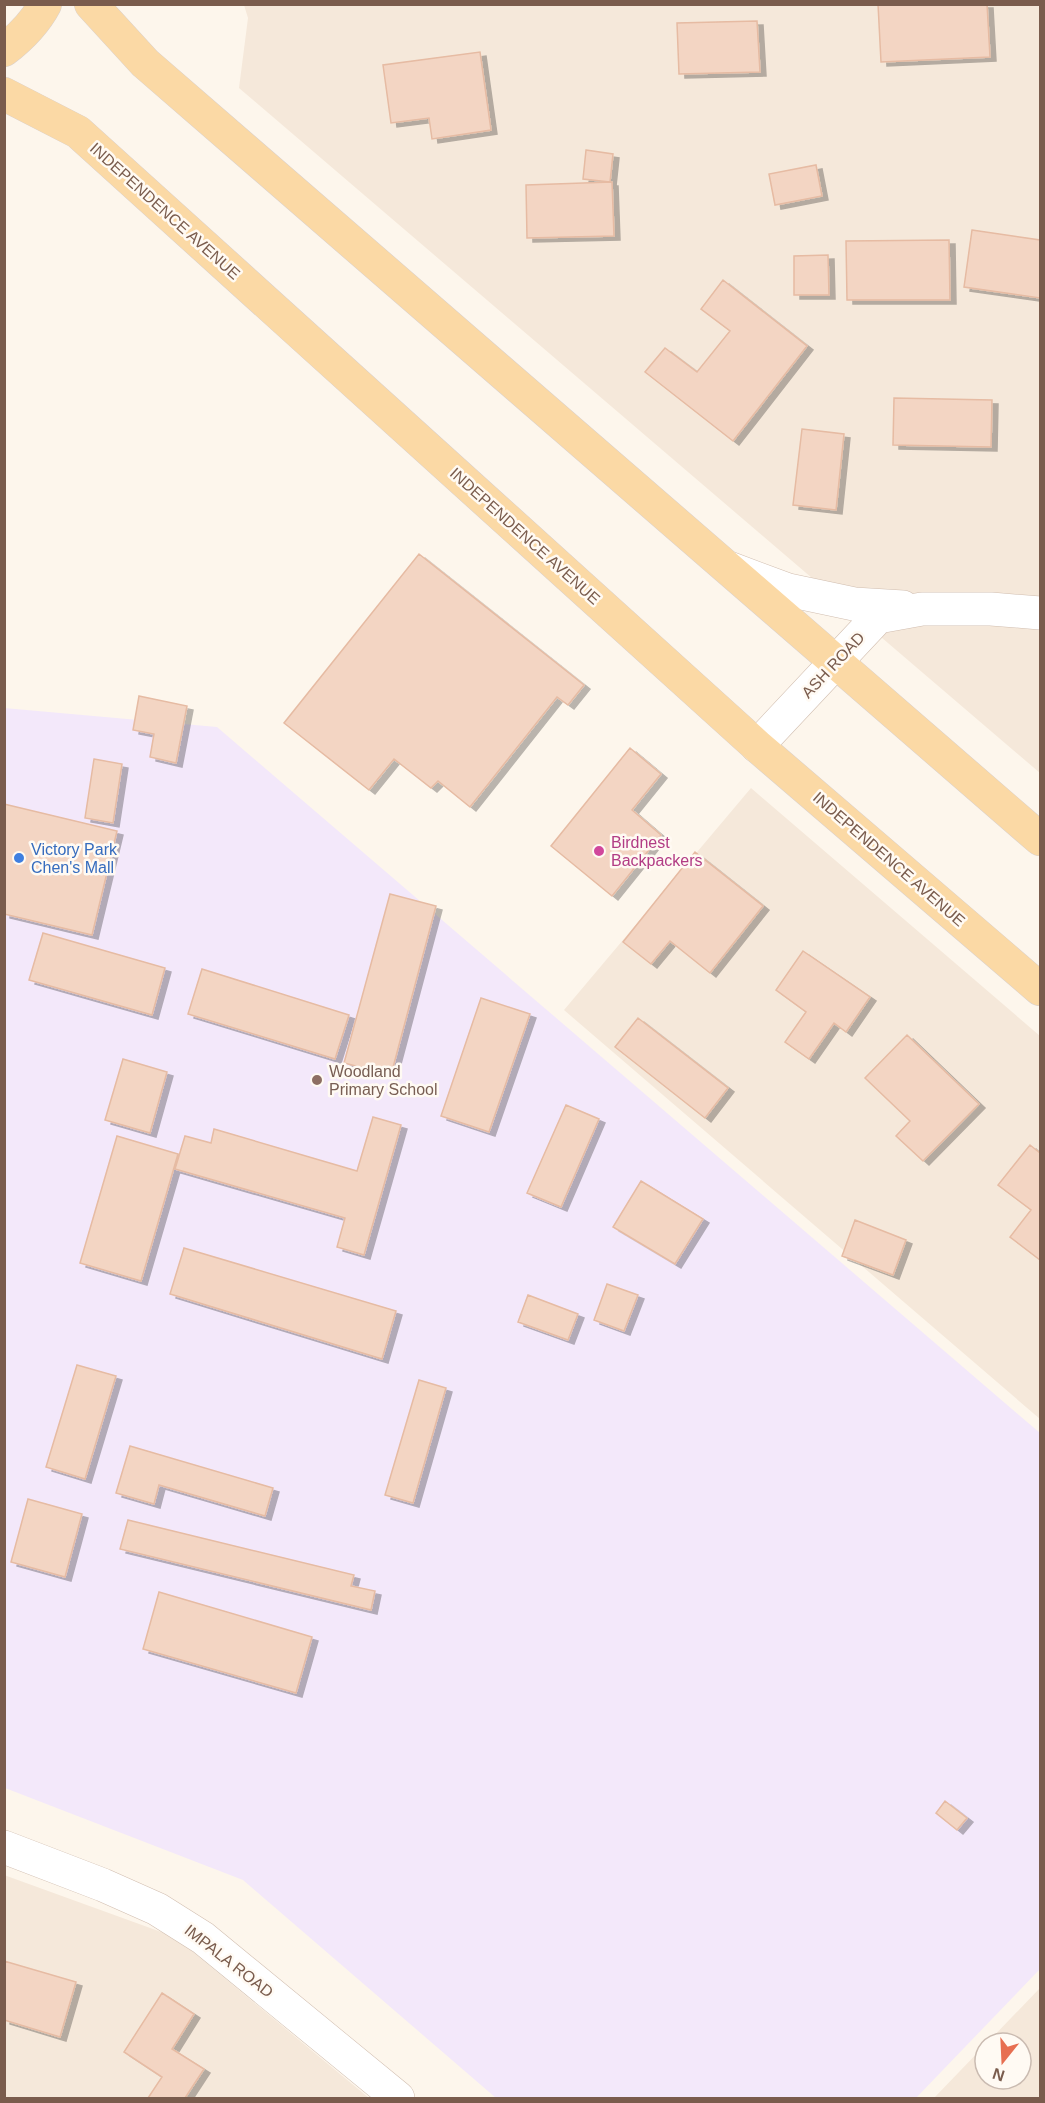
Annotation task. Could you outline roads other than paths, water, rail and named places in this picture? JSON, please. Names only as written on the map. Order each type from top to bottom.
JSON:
[{"type":"main road","points":[[4,50],[19,39],[40,14],[45,4]]},
{"type":"main road","points":[[91,4],[145,63],[724,567],[1041,839]]},
{"type":"main road","name":"INDEPENDENCE AVENUE","points":[[4,94],[78,132],[757,746],[1041,989]]},
{"type":"street","name":"ASH ROAD","points":[[724,567],[788,590],[854,604],[1041,613]]},
{"type":"street","name":"ASH ROAD","points":[[757,746],[878,616],[921,609]]},
{"type":"street","name":"IMPALA ROAD","points":[[4,1847],[103,1885],[157,1909],[203,1938],[398,2098]]},
{"type":"place","name":"Birdnest Backpackers","points":[[599,851]]},
{"type":"place","name":"Victory Park Chen's Mall","points":[[19,858]]},
{"type":"place","name":"Woodland Primary School","points":[[317,1080]]}]
